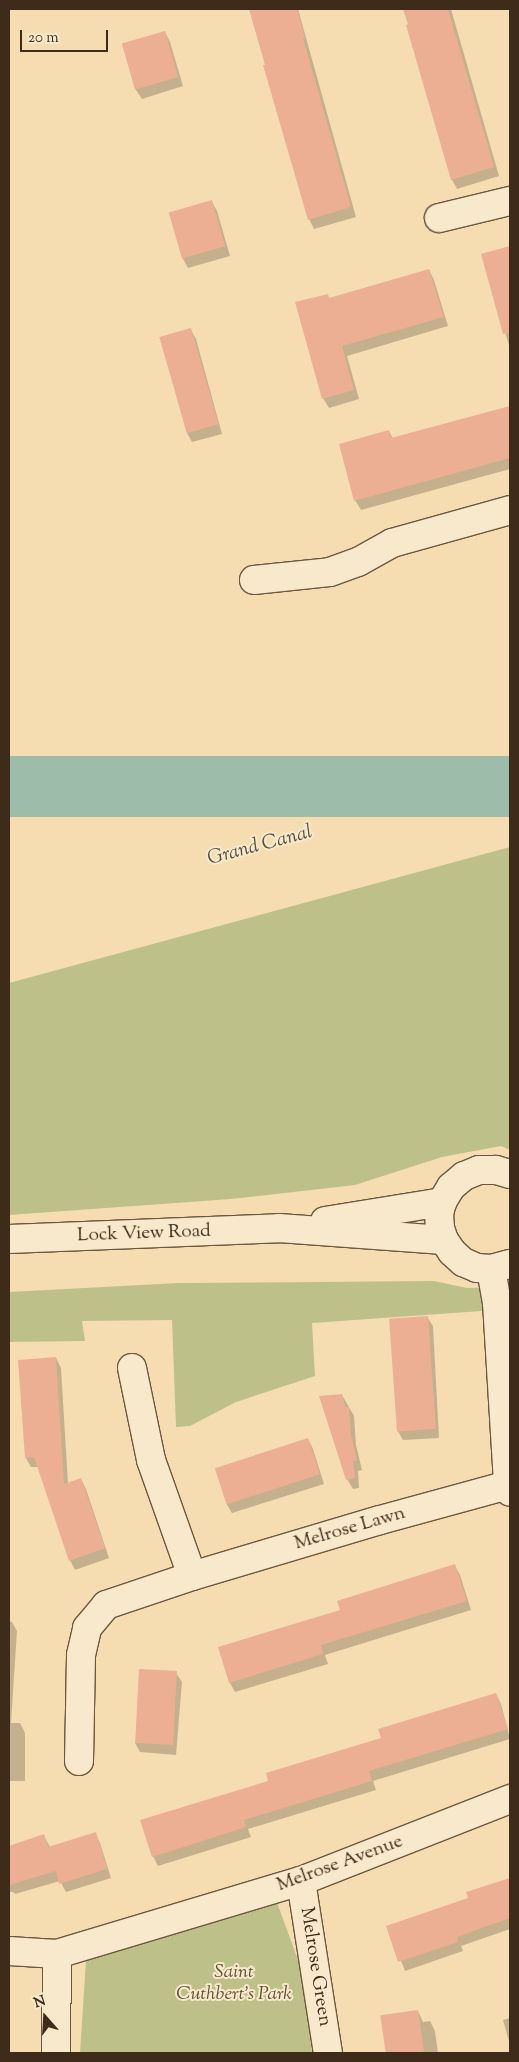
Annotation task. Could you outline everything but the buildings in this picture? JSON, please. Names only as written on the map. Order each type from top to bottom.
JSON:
[{"type":"street","points":[[439,218],[510,201]]},
{"type":"street","points":[[254,580],[330,572],[358,562],[392,543],[510,510]]},
{"type":"street","points":[[509,1488],[497,1302],[501,1267],[477,1268],[463,1262],[452,1252],[444,1240],[440,1228],[442,1202],[451,1187],[471,1173],[479,1170],[496,1170],[510,1174]]},
{"type":"street","name":"Lock View Road","points":[[279,1228],[442,1202]]},
{"type":"street","name":"Lock View Road","points":[[9,1239],[279,1228],[444,1240]]},
{"type":"street","points":[[132,1368],[151,1460],[192,1576]]},
{"type":"street","name":"Melrose Lawn","points":[[79,1761],[81,1655],[87,1628],[106,1605],[192,1576],[380,1520],[509,1488]]},
{"type":"street","name":"Melrose Avenue","points":[[57,1954],[167,1919],[301,1881],[510,1799]]},
{"type":"street","name":"Melrose Green","points":[[301,1881],[328,2053]]},
{"type":"street","points":[[9,1951],[57,1954],[56,2053]]},
{"type":"green space","points":[[510,847],[510,1150],[501,1146],[442,1157],[355,1185],[231,1199],[9,1215],[9,983]]},
{"type":"green space","points":[[434,1281],[467,1288],[510,1287],[510,1309],[312,1323],[315,1376],[236,1402],[190,1426],[176,1427],[172,1320],[82,1321],[85,1341],[9,1342],[9,1292],[179,1283]]},
{"type":"green space","name":"Saint Cuthbert's Park","points":[[275,1897],[302,1971],[312,2053],[80,2053],[86,1961]]},
{"type":"water","points":[[9,756],[510,756],[510,817],[9,817]]},
{"type":"water label","name":"Grand Canal","points":[[260,846]]}]
